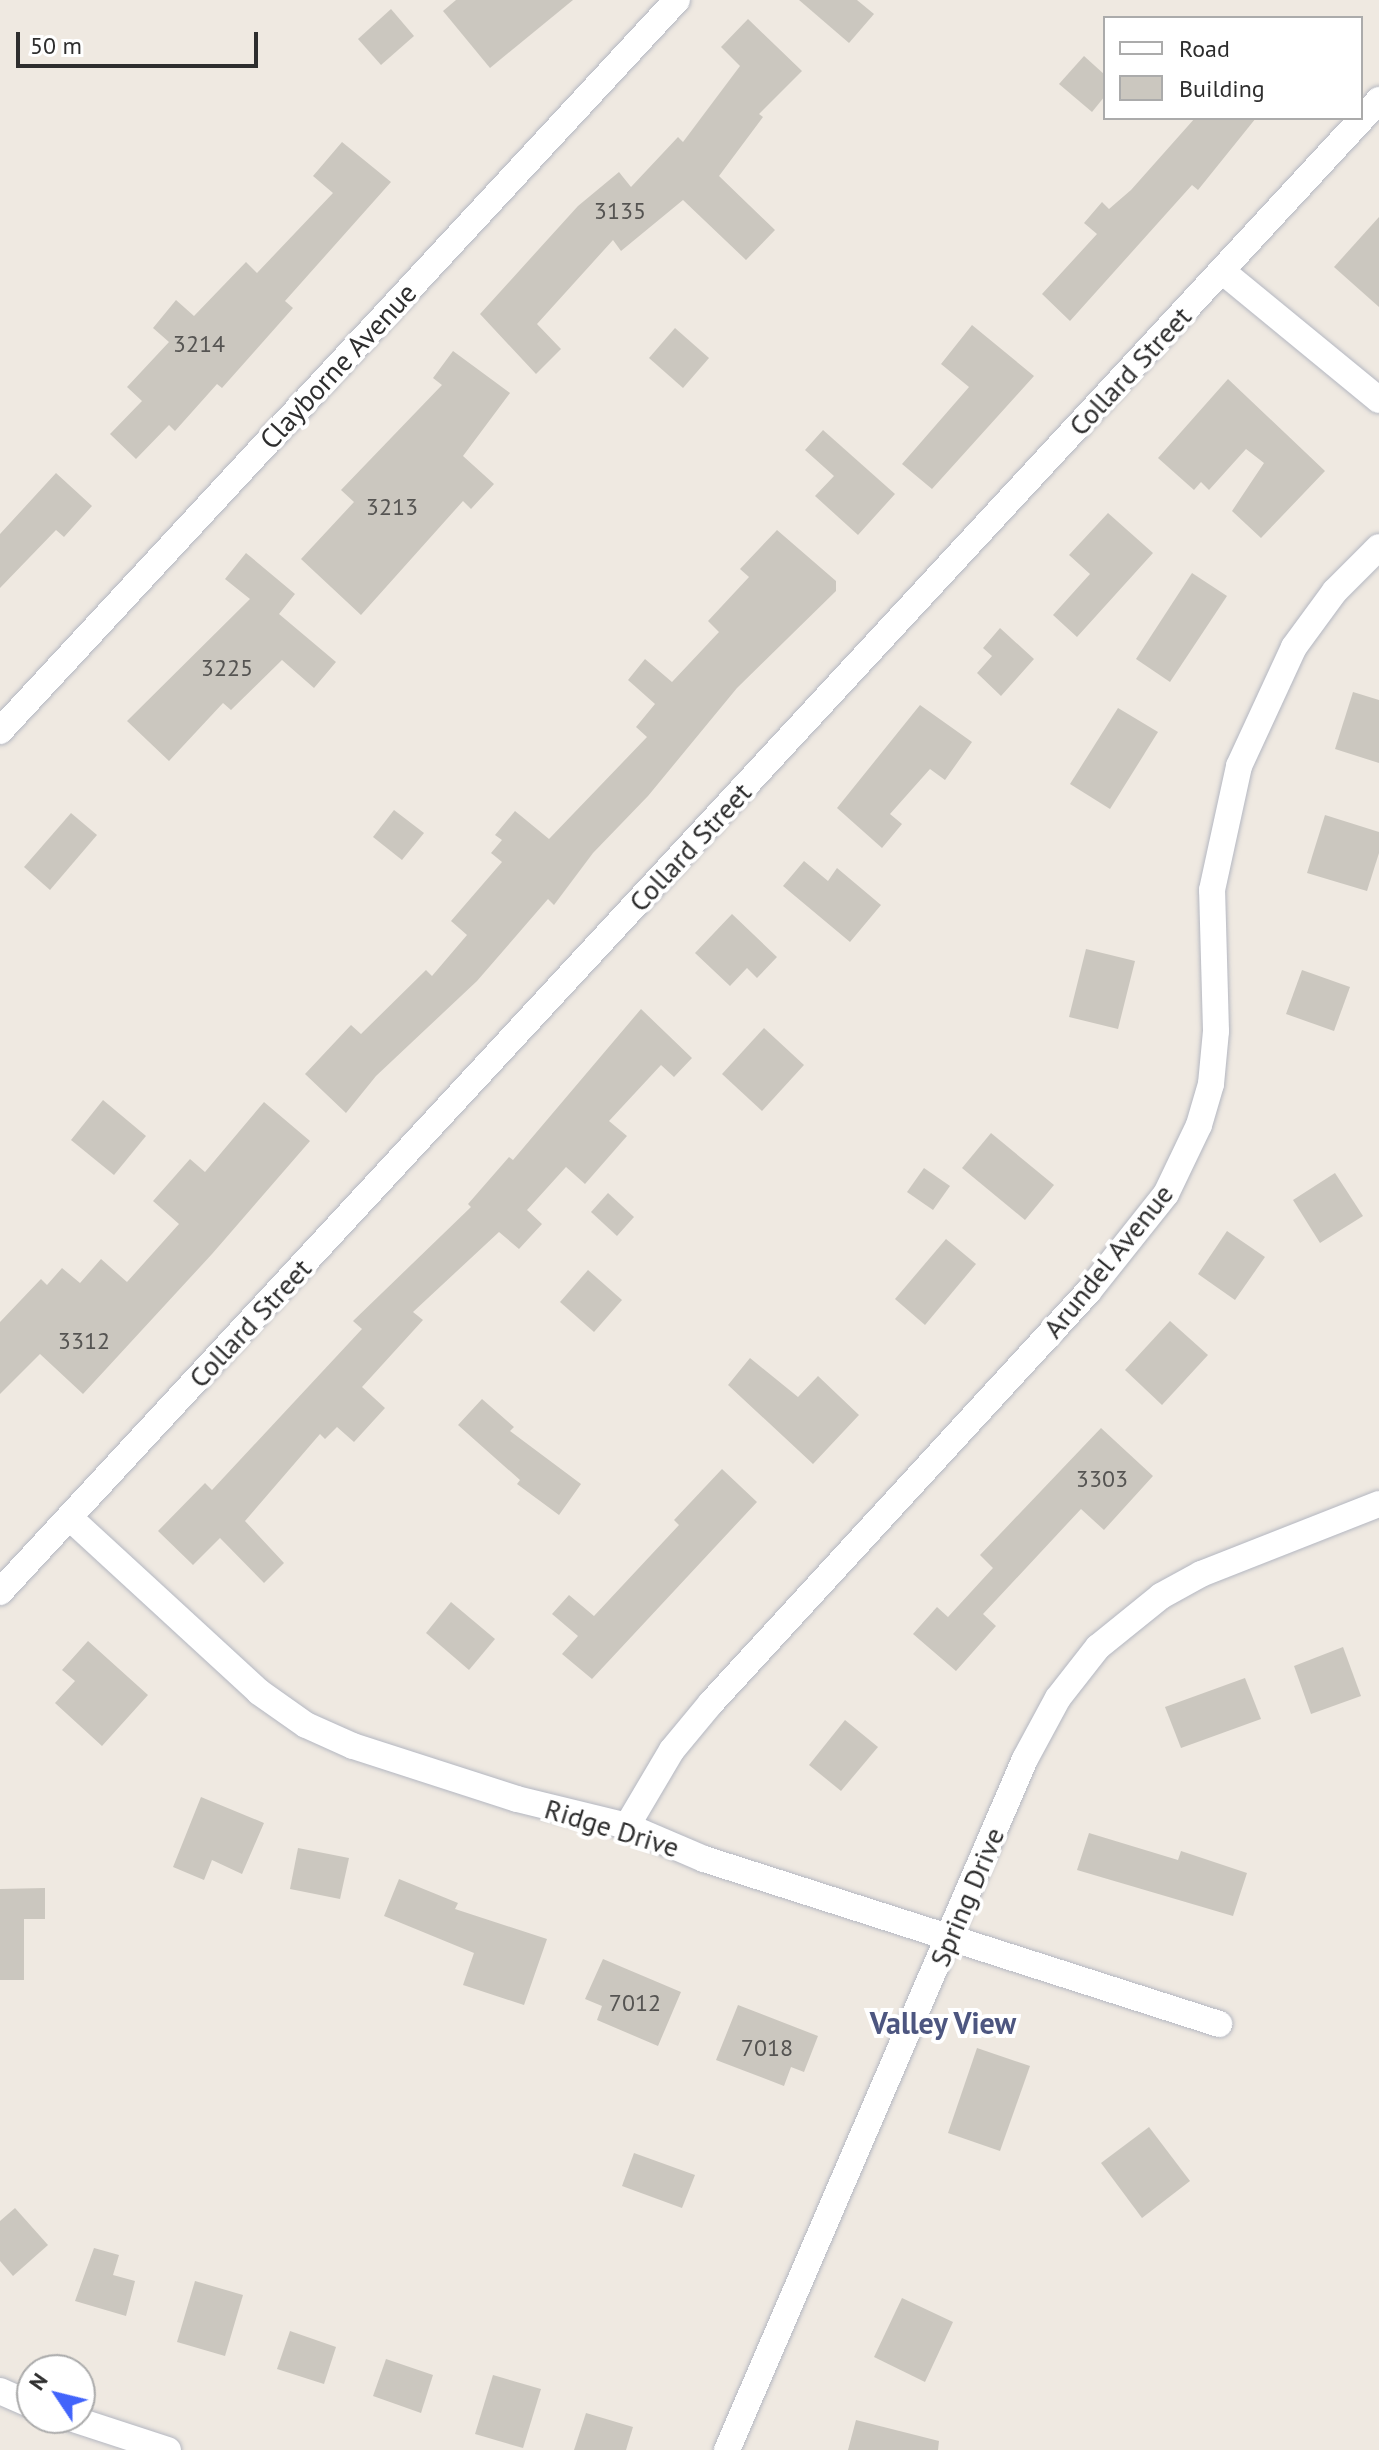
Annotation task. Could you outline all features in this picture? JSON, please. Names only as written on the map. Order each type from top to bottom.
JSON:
[{"type":"street","name":"Clayborne Avenue","points":[[0,731],[677,0]]},
{"type":"street","name":"Collard Street","points":[[1363,117],[1379,100]]},
{"type":"street","name":"Collard Street","points":[[0,1592],[1361,120]]},
{"type":"street","points":[[1222,271],[1379,400]]},
{"type":"street","name":"Arundel Avenue","points":[[627,1826],[672,1750],[711,1703],[1088,1292],[1171,1185],[1199,1125],[1211,1084],[1216,1031],[1212,890],[1239,766],[1294,647],[1335,591],[1379,547]]},
{"type":"street","name":"Spring Drive","points":[[727,2450],[1025,1759],[1058,1698],[1098,1647],[1161,1596],[1201,1574],[1379,1504]]},
{"type":"street","name":"Ridge Drive","points":[[70,1518],[259,1692],[306,1725],[353,1746],[517,1799],[627,1826],[704,1859],[1219,2024]]},
{"type":"street","points":[[96,2426],[168,2450]]},
{"type":"building","points":[[456,0],[573,0],[490,68],[443,11]]},
{"type":"building","points":[[799,0],[857,0],[874,14],[849,43]]},
{"type":"building","points":[[391,9],[414,36],[381,65],[358,39]]},
{"type":"building","points":[[748,19],[802,71],[759,114],[763,117],[719,176],[775,230],[746,260],[683,200],[621,251],[613,240],[537,324],[561,349],[536,374],[480,314],[578,206],[619,172],[631,187],[678,137],[683,142],[740,66],[721,47]]},
{"type":"building","points":[[1084,56],[1103,73],[1103,98],[1092,112],[1059,84]]},
{"type":"building","points":[[1193,120],[1254,120],[1198,190],[1192,185],[1070,321],[1042,294],[1097,234],[1084,223],[1102,202],[1109,209],[1131,190]]},
{"type":"building","points":[[342,142],[391,182],[285,301],[293,308],[222,388],[217,384],[175,431],[169,425],[136,459],[110,434],[142,401],[127,387],[169,342],[153,328],[176,300],[194,316],[246,262],[257,273],[333,193],[313,176]]},
{"type":"building","points":[[1379,217],[1379,307],[1334,267]]},
{"type":"building","points":[[972,325],[1034,376],[932,489],[902,464],[969,387],[941,364]]},
{"type":"building","points":[[675,328],[709,358],[683,388],[649,358]]},
{"type":"building","points":[[453,351],[510,393],[463,456],[494,484],[471,509],[463,501],[361,615],[301,559],[354,502],[341,490],[442,385],[433,378]]},
{"type":"building","points":[[1228,379],[1325,471],[1261,538],[1232,511],[1264,463],[1246,449],[1209,490],[1201,482],[1194,490],[1158,458]]},
{"type":"building","points":[[823,430],[895,494],[858,535],[815,496],[834,476],[805,450]]},
{"type":"building","points":[[56,473],[92,506],[64,537],[56,530],[0,588],[0,534]]},
{"type":"building","points":[[1108,513],[1153,553],[1077,637],[1053,615],[1090,574],[1069,555]]},
{"type":"building","points":[[777,530],[836,581],[836,591],[737,688],[648,796],[593,853],[554,905],[548,899],[477,981],[376,1076],[346,1113],[305,1074],[351,1025],[361,1034],[426,970],[432,976],[467,935],[451,921],[502,862],[491,853],[502,840],[495,835],[515,811],[549,839],[647,737],[636,727],[655,704],[628,680],[645,659],[672,682],[719,632],[708,621],[749,577],[740,569]]},
{"type":"building","points":[[246,553],[295,594],[279,614],[336,662],[314,688],[282,660],[231,710],[223,703],[169,761],[127,721],[250,599],[225,579]]},
{"type":"building","points":[[1192,573],[1227,596],[1170,682],[1136,659]]},
{"type":"building","points":[[1000,628],[1034,659],[1001,696],[977,673],[992,656],[983,648]]},
{"type":"building","points":[[1353,692],[1379,700],[1379,763],[1335,749]]},
{"type":"building","points":[[920,705],[972,742],[945,780],[930,769],[890,814],[902,824],[882,848],[837,808]]},
{"type":"building","points":[[1118,708],[1158,732],[1110,809],[1070,784]]},
{"type":"building","points":[[394,810],[424,833],[402,860],[373,837]]},
{"type":"building","points":[[71,813],[97,835],[50,890],[24,867]]},
{"type":"building","points":[[1325,815],[1379,832],[1379,853],[1367,891],[1307,873]]},
{"type":"building","points":[[804,861],[828,881],[837,868],[881,905],[850,942],[783,886]]},
{"type":"building","points":[[732,914],[777,957],[757,978],[747,968],[730,986],[695,953]]},
{"type":"building","points":[[1086,949],[1135,961],[1118,1029],[1069,1017]]},
{"type":"building","points":[[1302,970],[1350,987],[1334,1031],[1286,1014]]},
{"type":"building","points":[[641,1009],[692,1058],[674,1077],[661,1065],[609,1121],[627,1136],[585,1184],[566,1167],[527,1210],[542,1224],[519,1249],[499,1232],[413,1312],[423,1320],[362,1387],[385,1408],[354,1442],[337,1427],[325,1439],[320,1434],[245,1521],[284,1563],[264,1583],[220,1538],[193,1565],[158,1531],[205,1483],[212,1490],[362,1329],[353,1321],[471,1207],[468,1204],[509,1157],[513,1160]]},
{"type":"building","points":[[764,1028],[804,1065],[762,1111],[722,1074]]},
{"type":"building","points":[[103,1100],[146,1136],[114,1175],[71,1140]]},
{"type":"building","points":[[264,1102],[310,1141],[212,1254],[83,1394],[40,1354],[0,1394],[0,1322],[41,1279],[47,1285],[62,1268],[80,1283],[101,1259],[127,1282],[179,1224],[153,1201],[190,1159],[205,1172]]},
{"type":"building","points":[[991,1133],[1054,1185],[1025,1220],[962,1168]]},
{"type":"building","points":[[924,1168],[950,1186],[933,1210],[907,1192]]},
{"type":"building","points":[[1335,1173],[1363,1216],[1320,1243],[1293,1200]]},
{"type":"building","points":[[608,1193],[634,1217],[617,1236],[591,1212]]},
{"type":"building","points":[[1227,1231],[1265,1257],[1235,1300],[1198,1274]]},
{"type":"building","points":[[946,1239],[976,1264],[925,1325],[895,1299]]},
{"type":"building","points":[[588,1270],[622,1300],[594,1332],[560,1302]]},
{"type":"building","points":[[1170,1321],[1208,1355],[1162,1405],[1125,1370]]},
{"type":"building","points":[[750,1358],[798,1397],[818,1376],[859,1415],[813,1464],[728,1385]]},
{"type":"building","points":[[482,1399],[514,1427],[510,1431],[581,1484],[559,1515],[517,1484],[520,1480],[458,1425]]},
{"type":"building","points":[[1101,1428],[1153,1476],[1104,1530],[1081,1509],[983,1614],[996,1626],[956,1671],[913,1634],[937,1607],[948,1617],[993,1568],[980,1555]]},
{"type":"building","points":[[722,1469],[757,1502],[592,1679],[562,1654],[578,1636],[552,1614],[569,1595],[594,1616],[679,1525],[674,1520]]},
{"type":"building","points":[[451,1602],[495,1639],[469,1670],[426,1633]]},
{"type":"building","points":[[88,1641],[148,1695],[102,1746],[55,1703],[75,1681],[62,1670]]},
{"type":"building","points":[[1343,1647],[1361,1696],[1311,1714],[1294,1666]]},
{"type":"building","points":[[1245,1678],[1261,1719],[1181,1748],[1165,1707]]},
{"type":"building","points":[[845,1720],[878,1747],[841,1791],[809,1765]]},
{"type":"building","points":[[201,1797],[264,1823],[242,1874],[212,1860],[204,1880],[173,1867]]},
{"type":"building","points":[[1089,1833],[1178,1860],[1181,1851],[1247,1873],[1233,1916],[1077,1870]]},
{"type":"building","points":[[298,1848],[349,1858],[340,1899],[290,1889]]},
{"type":"building","points":[[399,1879],[458,1903],[455,1909],[547,1939],[524,2005],[463,1985],[474,1953],[384,1916]]},
{"type":"building","points":[[45,1888],[45,1919],[24,1919],[24,1980],[0,1980],[0,1889]]},
{"type":"building","points":[[603,1959],[681,1992],[658,2046],[597,2020],[602,2006],[585,1999]]},
{"type":"building","points":[[738,2005],[818,2036],[804,2072],[791,2067],[784,2086],[716,2060]]},
{"type":"building","points":[[977,2048],[1030,2066],[1000,2151],[948,2133]]},
{"type":"building","points":[[1149,2127],[1190,2181],[1142,2218],[1101,2163]]},
{"type":"building","points":[[634,2153],[695,2175],[682,2208],[622,2186]]},
{"type":"building","points":[[15,2208],[48,2245],[13,2276],[0,2261],[0,2221]]},
{"type":"building","points":[[94,2248],[119,2255],[113,2275],[135,2281],[126,2316],[75,2301]]},
{"type":"building","points":[[195,2281],[243,2295],[225,2356],[177,2342]]},
{"type":"building","points":[[902,2298],[953,2322],[925,2382],[874,2357]]},
{"type":"building","points":[[290,2331],[336,2347],[324,2384],[277,2369]]},
{"type":"building","points":[[386,2359],[433,2375],[421,2413],[373,2396]]},
{"type":"building","points":[[493,2375],[541,2389],[523,2448],[475,2434]]},
{"type":"building","points":[[586,2413],[633,2427],[626,2450],[574,2450]]},
{"type":"building","points":[[856,2420],[939,2441],[938,2450],[848,2450]]},
{"type":"district","name":"Valley View","points":[[943,2023]]}]
